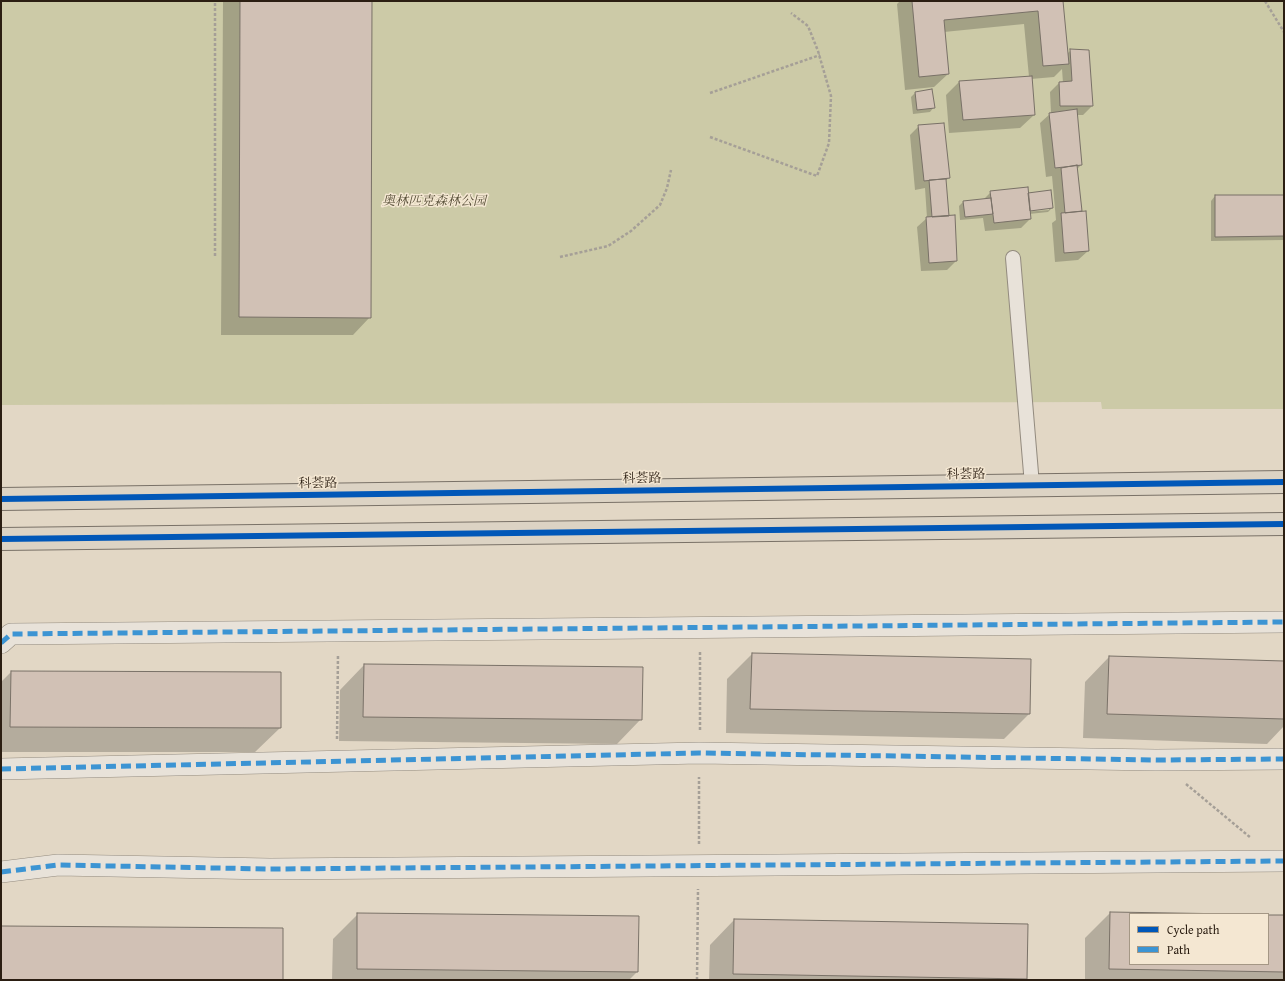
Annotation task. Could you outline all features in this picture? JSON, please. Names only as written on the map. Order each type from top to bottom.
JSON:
[{"type":"main road","name":"科荟路","points":[[1,499],[1284,482]]},
{"type":"main road","points":[[1,539],[1284,524]]},
{"type":"street","points":[[1,643],[11,634],[1284,622]]},
{"type":"street","points":[[1,769],[699,753],[1156,760],[1284,759]]},
{"type":"street","points":[[1,872],[58,865],[270,869],[1282,861]]},
{"type":"lane","points":[[1013,258],[1032,485]]},
{"type":"path","points":[[215,1],[215,256]]},
{"type":"path","points":[[1266,1],[1284,32]]},
{"type":"path","points":[[710,137],[817,176],[829,143],[831,96],[820,55],[808,26],[792,12]]},
{"type":"path","points":[[710,93],[820,55]]},
{"type":"path","points":[[560,257],[608,246],[643,222],[660,205],[668,188],[671,170]]},
{"type":"path","points":[[697,980],[701,628]]},
{"type":"path","points":[[337,761],[339,631]]},
{"type":"path","points":[[1156,760],[1282,861]]},
{"type":"green space","name":"奥林匹克森林公园","points":[[1,1],[1284,1],[1284,409],[1102,409],[1101,402],[1,405]]},
{"type":"building","points":[[240,1],[372,1],[371,318],[239,317]]},
{"type":"building","points":[[912,1],[1063,1],[1069,64],[1043,66],[1038,11],[944,20],[949,74],[919,77]]},
{"type":"building","points":[[1070,49],[1089,50],[1093,106],[1060,106],[1059,82],[1072,81]]},
{"type":"building","points":[[1032,76],[1035,115],[963,120],[959,81]]},
{"type":"building","points":[[932,89],[935,108],[917,110],[915,92]]},
{"type":"building","points":[[1077,109],[1082,165],[1055,168],[1049,113]]},
{"type":"building","points":[[944,123],[950,178],[924,181],[918,125]]},
{"type":"building","points":[[1077,165],[1082,211],[1065,213],[1061,168]]},
{"type":"building","points":[[946,179],[949,216],[932,217],[929,180]]},
{"type":"building","points":[[1028,187],[1031,219],[994,223],[990,191]]},
{"type":"building","points":[[1051,190],[1053,208],[1030,211],[1028,193]]},
{"type":"building","points":[[1215,195],[1284,195],[1284,236],[1215,237]]},
{"type":"building","points":[[991,198],[993,214],[965,217],[963,201]]},
{"type":"building","points":[[1086,211],[1089,251],[1064,253],[1061,213]]},
{"type":"building","points":[[955,215],[957,261],[929,263],[926,217]]},
{"type":"building","points":[[752,653],[1031,659],[1030,714],[750,709]]},
{"type":"building","points":[[1109,656],[1284,661],[1284,719],[1107,714]]},
{"type":"building","points":[[364,664],[643,667],[642,720],[363,717]]},
{"type":"building","points":[[11,671],[281,672],[281,728],[10,727]]},
{"type":"building","points":[[1110,912],[1172,913],[1129,913],[1129,965],[1269,965],[1269,915],[1284,915],[1284,972],[1109,969]]},
{"type":"building","points":[[357,913],[639,916],[638,972],[357,969]]},
{"type":"building","points":[[734,919],[1028,924],[1027,979],[733,974]]},
{"type":"building","points":[[1,926],[283,928],[283,980],[1,980]]},
{"type":"marked path","points":[[1,643],[11,634],[1284,622]]},
{"type":"marked path","points":[[1,769],[699,753],[1156,760],[1284,759]]},
{"type":"marked path","points":[[1,872],[58,865],[270,869],[1284,861]]},
{"type":"cycle path","points":[[1,499],[1284,482]]},
{"type":"cycle path","points":[[1,539],[1284,524]]}]
